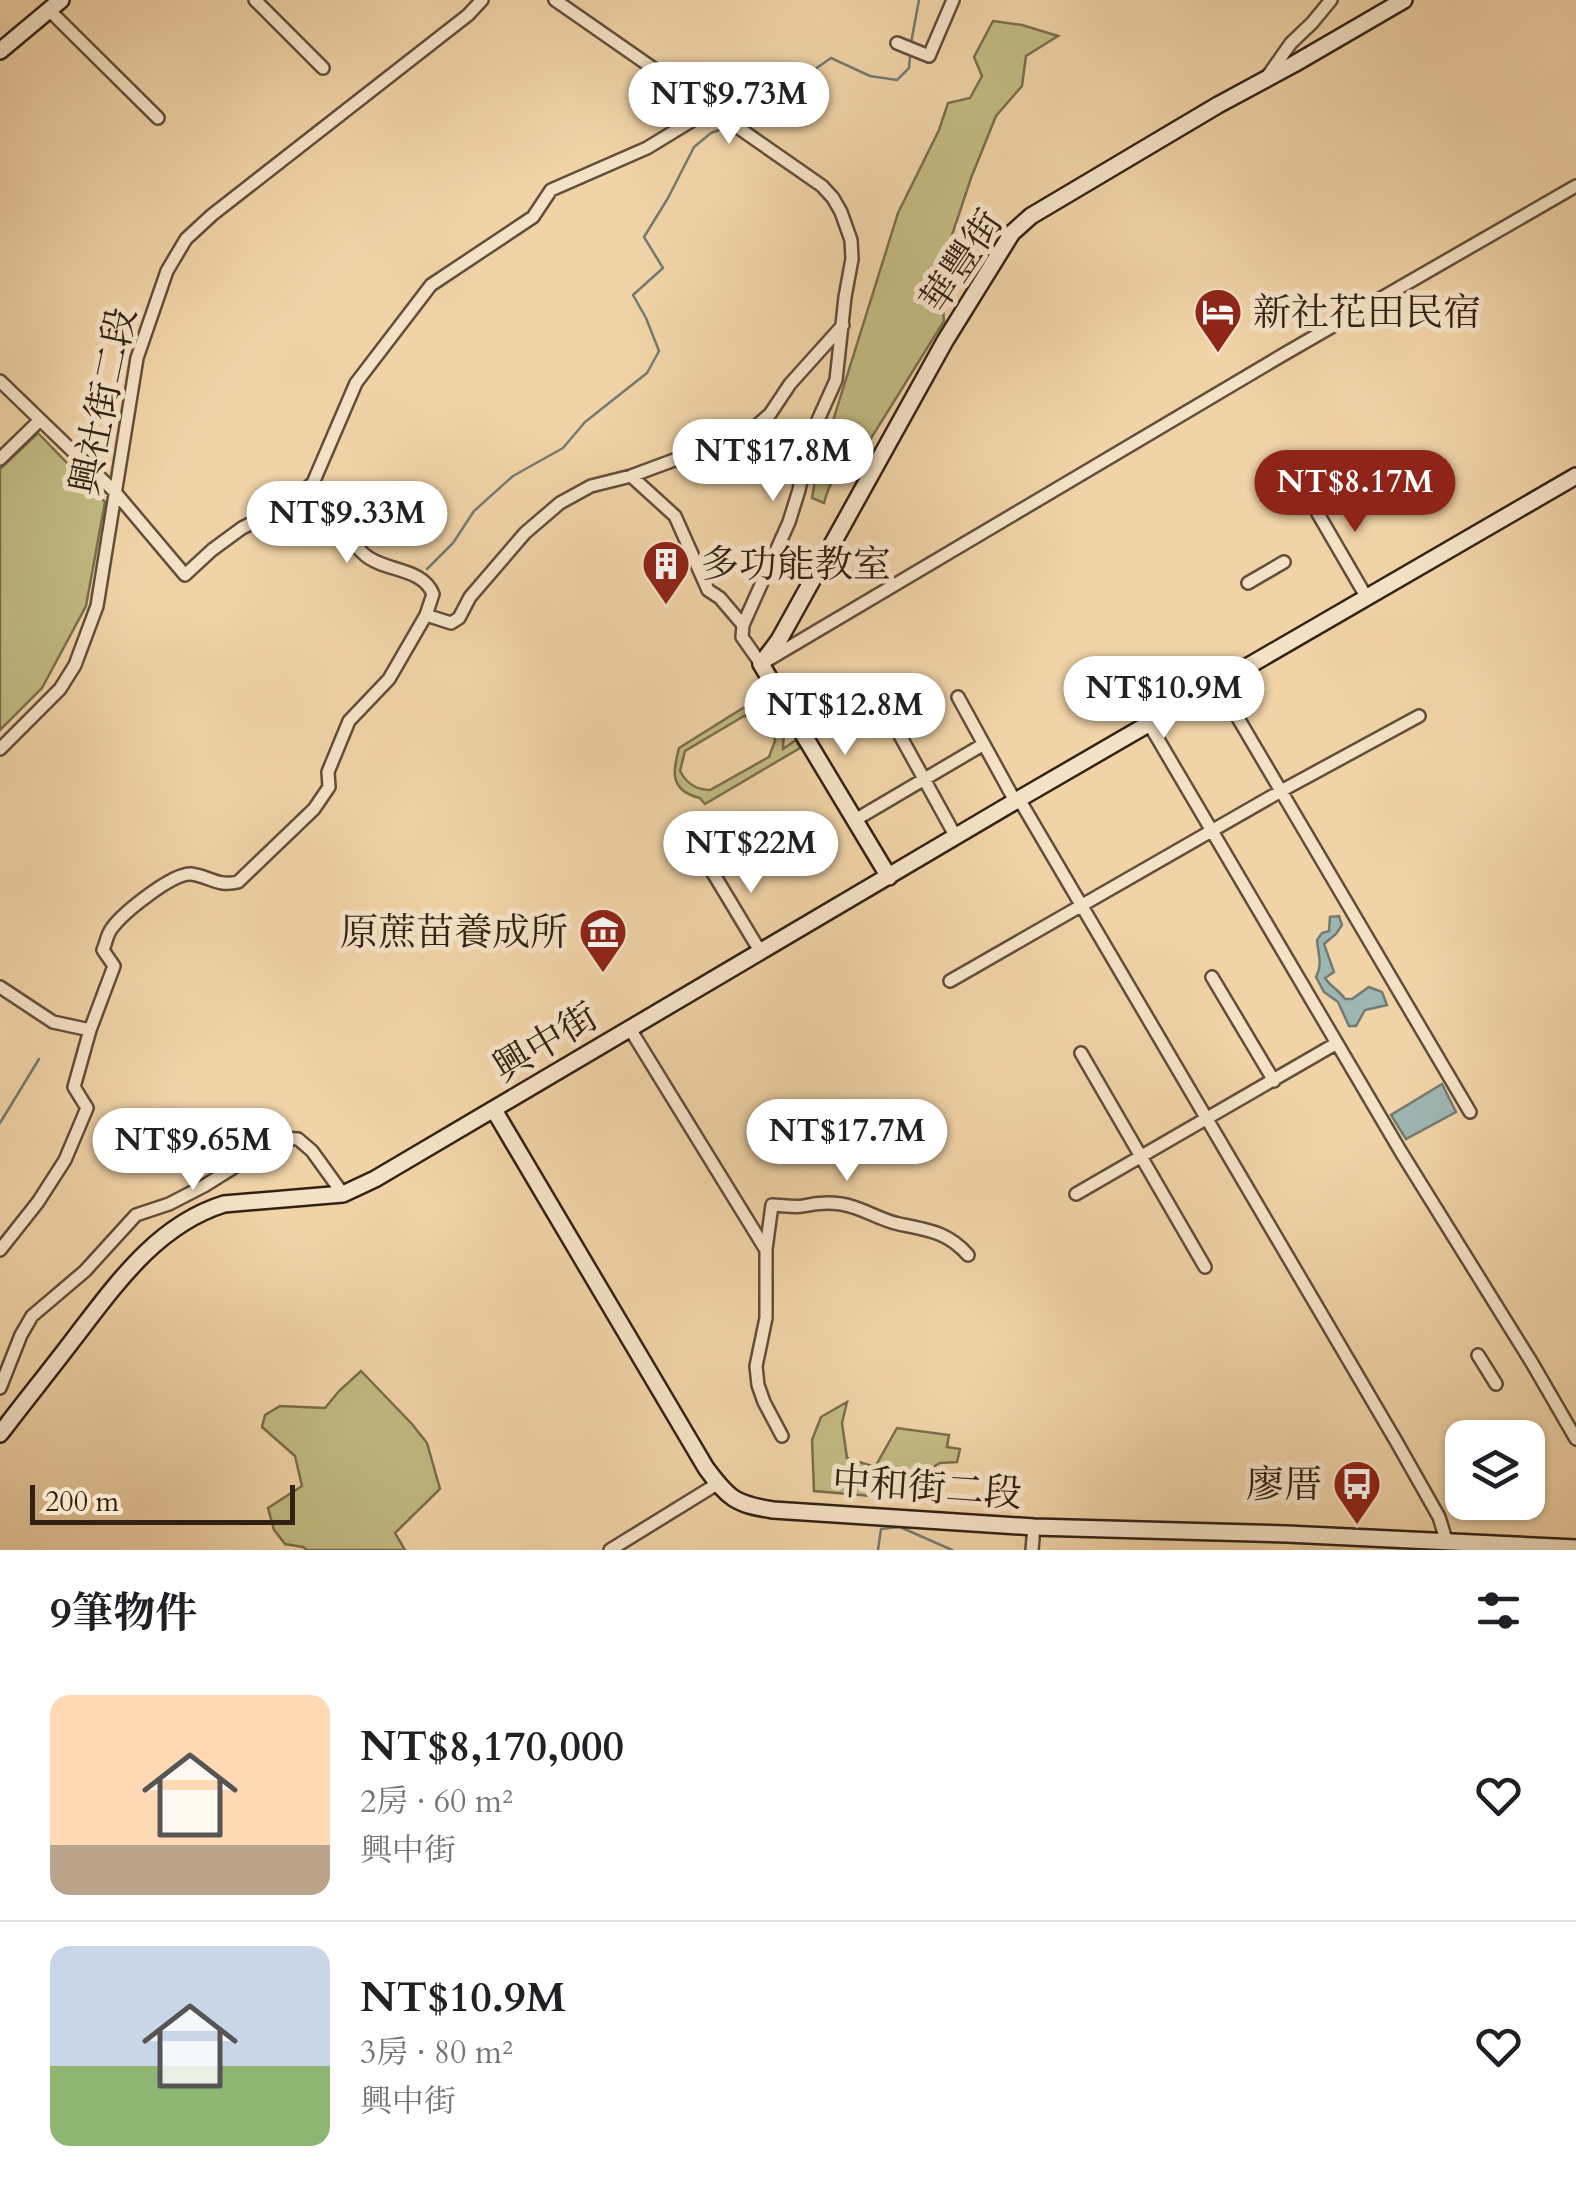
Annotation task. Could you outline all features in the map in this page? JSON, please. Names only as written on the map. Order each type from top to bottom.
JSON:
[{"type":"street","points":[[254,0],[323,68]]},
{"type":"street","name":"興社街二段","points":[[0,749],[60,689],[75,665],[97,606],[137,358],[167,271],[186,239],[482,0]]},
{"type":"street","points":[[555,0],[822,186],[841,212],[852,259],[836,380],[809,440],[789,522],[742,637],[889,877]]},
{"type":"street","points":[[897,42],[930,56],[953,0]]},
{"type":"street","points":[[1265,80],[1290,42],[1330,0]]},
{"type":"street","name":"華豐街","points":[[761,664],[779,640],[945,341],[1012,234],[1030,216],[1404,0]]},
{"type":"street","points":[[0,51],[55,5],[158,118]]},
{"type":"street","points":[[0,381],[115,492],[185,575],[242,528],[284,506],[313,483],[356,383],[431,285],[533,217],[551,190],[647,148],[712,109]]},
{"type":"street","points":[[761,664],[1576,186]]},
{"type":"street","points":[[426,614],[451,623],[459,618],[498,562],[560,503],[591,486],[631,476],[717,439],[754,428],[843,325]]},
{"type":"street","points":[[0,458],[40,420]]},
{"type":"street","points":[[631,476],[675,516],[708,590],[744,625]]},
{"type":"street","name":"興中街","points":[[344,1194],[376,1179],[1017,800],[1576,476]]},
{"type":"street","points":[[0,1250],[38,1202],[64,1160],[87,1108],[74,1086],[114,966],[103,950],[110,930],[142,900],[178,878],[191,874],[227,884],[238,882],[314,810],[329,788],[328,772],[349,721],[390,678],[426,614],[433,594],[429,584],[368,558],[352,542],[336,509],[313,483]]},
{"type":"street","points":[[1306,493],[1368,598]]},
{"type":"street","points":[[1248,583],[1284,562]]},
{"type":"street","points":[[1218,684],[1470,1112]]},
{"type":"street","points":[[958,697],[1457,1545]]},
{"type":"street","points":[[950,981],[1419,716]]},
{"type":"street","points":[[1149,724],[1576,1439]]},
{"type":"street","points":[[897,730],[956,836]]},
{"type":"street","points":[[855,820],[984,744]]},
{"type":"street","points":[[707,862],[760,951]]},
{"type":"street","points":[[1212,977],[1274,1081]]},
{"type":"street","points":[[0,987],[52,1022],[90,1030]]},
{"type":"street","points":[[630,1029],[766,1250]]},
{"type":"street","points":[[1076,1194],[1337,1044]]},
{"type":"street","points":[[1080,1053],[1205,1267]]},
{"type":"street","name":"中和街二段","points":[[494,1110],[706,1468],[733,1500],[746,1506],[1034,1527],[1576,1548]]},
{"type":"street","points":[[0,1388],[32,1316],[85,1271],[136,1215],[204,1186],[281,1138],[298,1139],[312,1151],[344,1194]]},
{"type":"street","points":[[0,1434],[126,1271],[172,1230],[224,1204],[344,1194]]},
{"type":"street","points":[[782,1436],[764,1402],[756,1366],[766,1318],[766,1250],[772,1204],[801,1207],[812,1202],[865,1209],[899,1224],[912,1224],[955,1240],[968,1255]]},
{"type":"street","points":[[1478,1355],[1496,1384]]},
{"type":"street","points":[[610,1550],[717,1484]]},
{"type":"street","points":[[1032,1550],[1034,1527]]},
{"type":"shaded area","points":[[993,21],[1058,36],[1026,56],[1022,86],[996,116],[971,178],[940,271],[944,321],[870,440],[850,445],[824,503],[812,498],[816,475],[898,213],[948,103],[970,98],[982,76],[974,57]]},
{"type":"shaded area","points":[[38,433],[105,502],[86,606],[42,688],[0,730],[0,469]]},
{"type":"shaded area","points":[[743,708],[762,709],[779,716],[784,731],[783,749],[796,740],[800,748],[705,804],[676,781],[679,748]],"holes":[[[744,716],[759,717],[772,726],[775,741],[769,757],[710,790],[696,787],[686,779],[680,771],[685,751]]]},
{"type":"shaded area","points":[[361,1371],[427,1443],[440,1489],[395,1533],[405,1550],[307,1550],[285,1544],[274,1530],[268,1508],[302,1486],[295,1456],[262,1427],[265,1415],[280,1406],[325,1408]]},
{"type":"shaded area","points":[[847,1402],[842,1423],[847,1458],[875,1467],[897,1428],[949,1435],[947,1447],[960,1449],[957,1462],[940,1463],[925,1472],[918,1500],[814,1491],[812,1440],[821,1417]]},
{"type":"water","points":[[1339,916],[1342,925],[1324,944],[1334,972],[1325,978],[1345,999],[1352,999],[1369,987],[1382,992],[1387,1005],[1365,1010],[1356,1026],[1349,1026],[1338,1002],[1324,992],[1316,977],[1320,963],[1317,940],[1329,931],[1330,917]]},
{"type":"water","points":[[1442,1084],[1456,1112],[1406,1139],[1391,1115]]},
{"type":"waterway","points":[[911,43],[919,0]]},
{"type":"waterway","points":[[739,122],[831,58],[870,76],[897,80],[909,68],[910,56]]},
{"type":"waterway","points":[[427,569],[453,543],[474,511],[513,476],[563,448],[585,422],[647,373],[659,351],[633,295],[663,268],[644,237],[694,147],[711,133],[727,127]]},
{"type":"waterway","points":[[0,1123],[39,1059]]},
{"type":"waterway","points":[[878,1550],[881,1529],[900,1527],[952,1550]]},
{"type":"place","name":"新社花田民宿","points":[[1218,354]]},
{"type":"place","name":"多功能教室","points":[[666,606]]},
{"type":"place","name":"原蔗苗養成所","points":[[603,974]]},
{"type":"place","name":"廖厝","points":[[1357,1526]]}]
